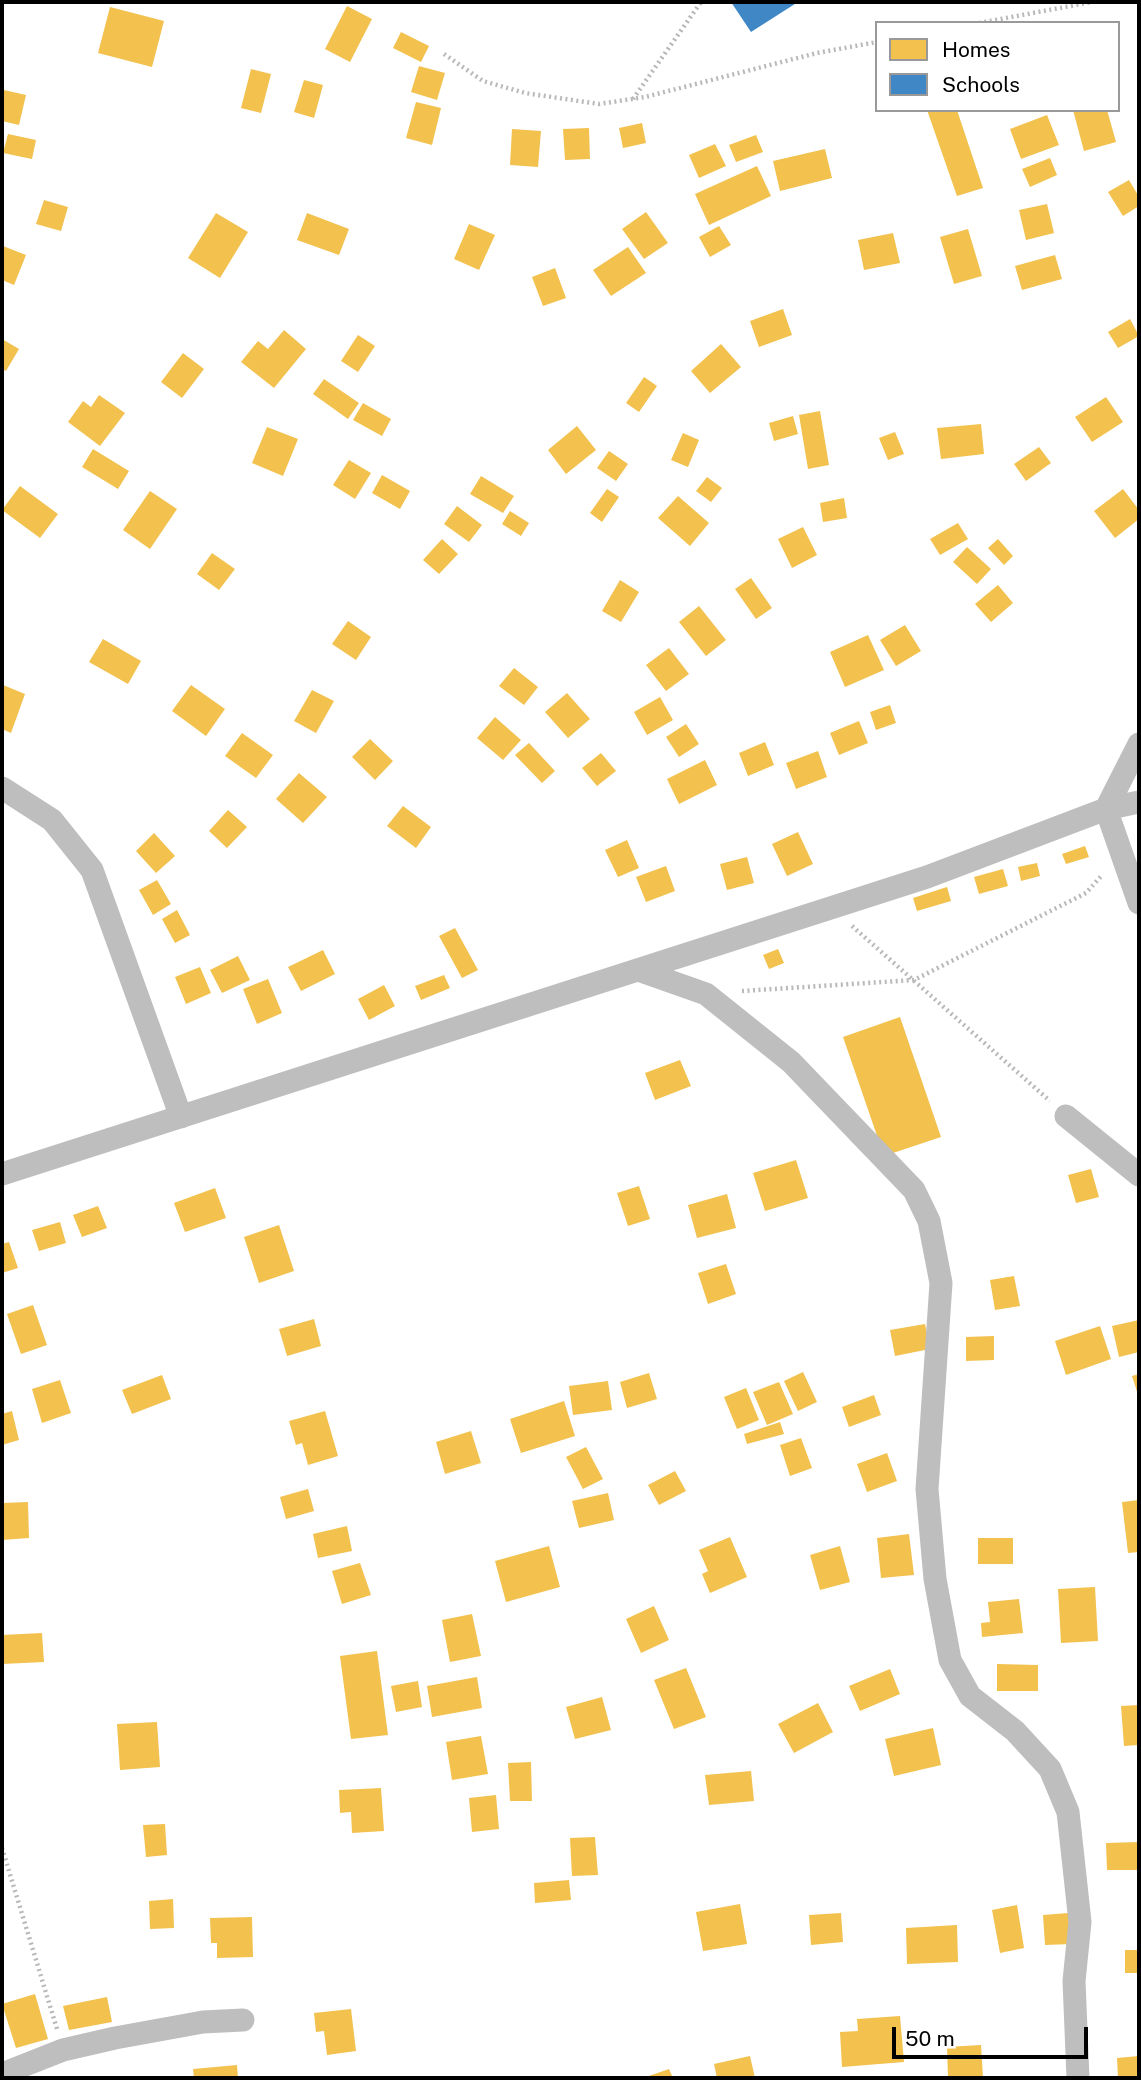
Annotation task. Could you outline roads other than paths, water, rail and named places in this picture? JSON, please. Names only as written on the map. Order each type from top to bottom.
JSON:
[{"type":"street","points":[[1139,744],[1106,809],[1139,903]]},
{"type":"street","points":[[2,788],[52,820],[92,870],[181,1117]]},
{"type":"street","points":[[2,1174],[928,877],[1106,809],[1139,802]]},
{"type":"street","points":[[638,970],[706,994],[791,1062],[914,1190],[929,1221],[940,1283],[927,1489],[935,1579],[950,1660],[970,1696],[1015,1731],[1050,1769],[1068,1812],[1080,1922],[1074,1981],[1074,2074]]},
{"type":"street","points":[[1066,1116],[1139,1175]]},
{"type":"street","points":[[2,2074],[63,2050],[156,2029],[203,2022],[243,2020]]}]
